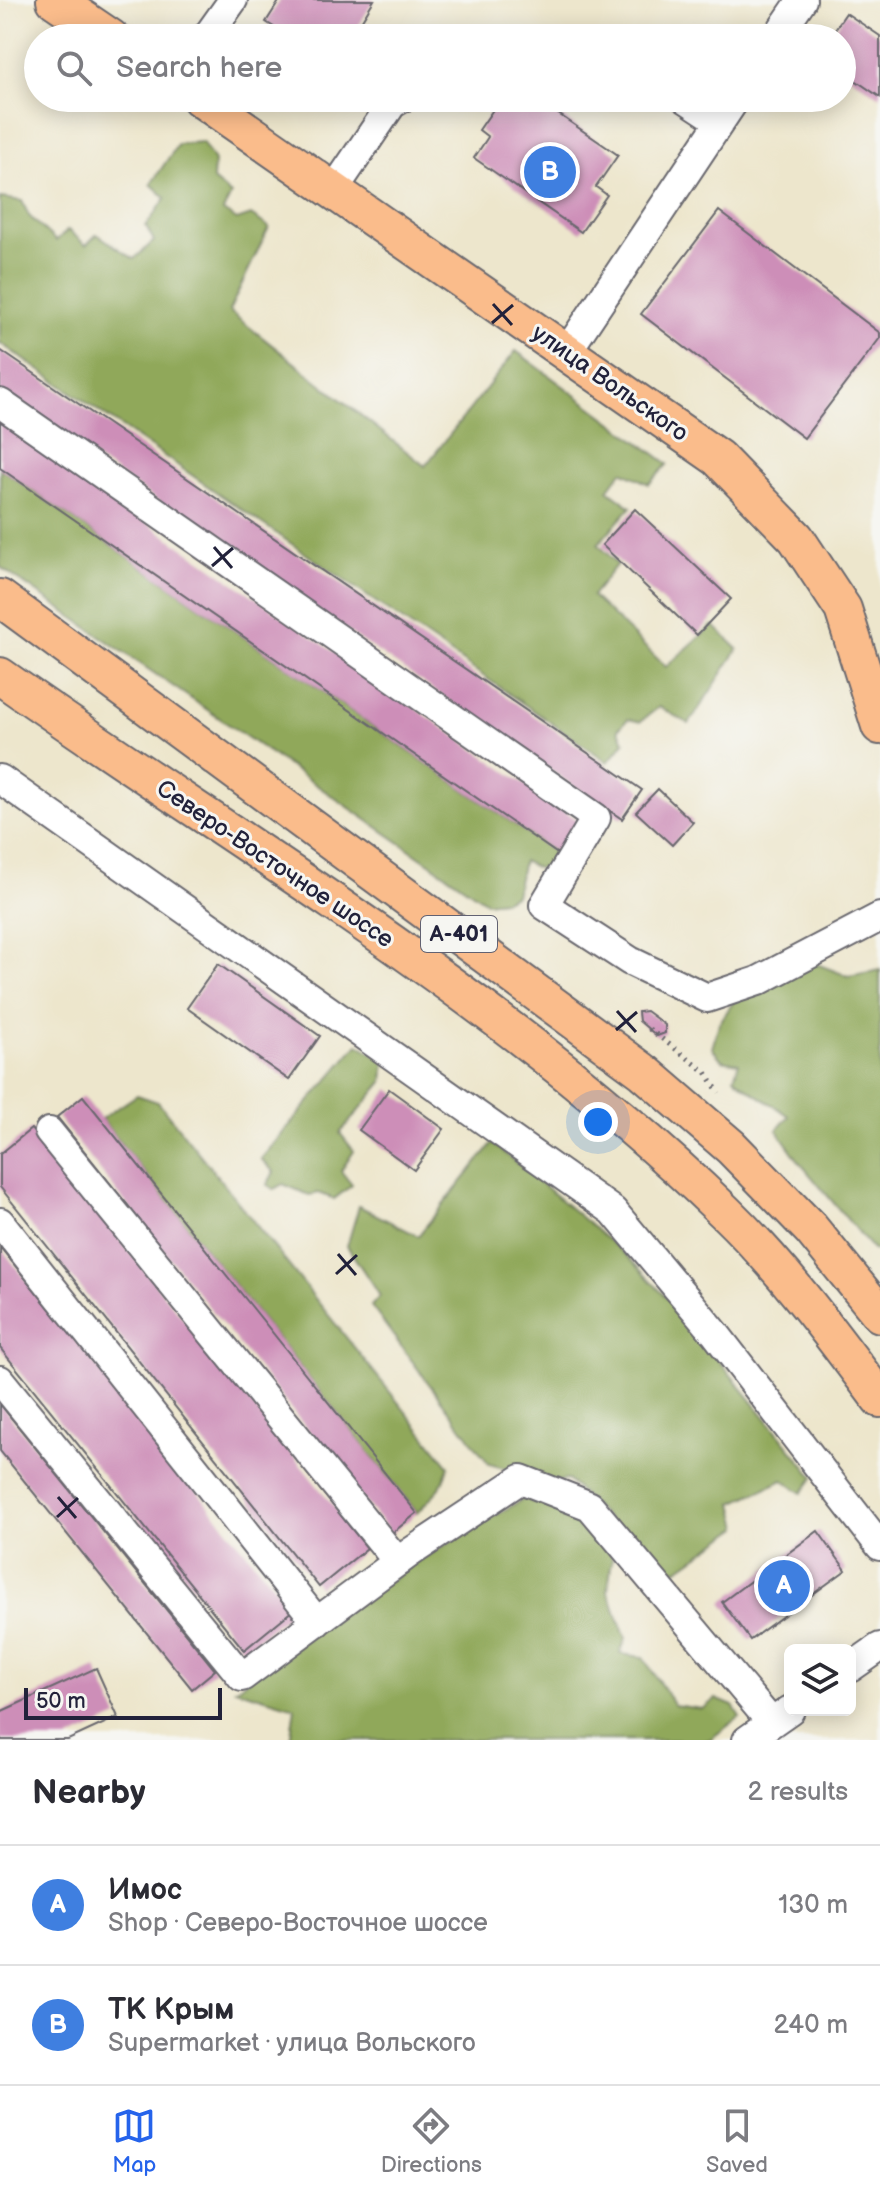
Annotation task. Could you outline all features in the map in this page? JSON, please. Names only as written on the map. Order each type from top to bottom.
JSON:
[{"type":"main road","points":[[55,0],[90,24]]},
{"type":"main road","name":"улица Вольского","points":[[220,112],[718,458],[796,538],[843,609],[880,726]]},
{"type":"main road","name":"Северо-Восточное шоссе","points":[[0,598],[644,1072],[761,1178],[811,1229],[880,1314]]},
{"type":"main road","name":"Северо-Восточное шоссе","points":[[0,676],[441,976],[593,1095],[727,1214],[794,1289],[880,1399]]},
{"type":"street","points":[[216,24],[233,0]]},
{"type":"street","points":[[786,24],[802,0]]},
{"type":"street","points":[[333,191],[387,112]]},
{"type":"street","points":[[566,353],[727,112]]},
{"type":"street","points":[[0,403],[596,818],[544,905],[630,961],[707,998],[758,981],[880,917]]},
{"type":"street","points":[[0,779],[613,1211],[715,1333],[880,1546]]},
{"type":"street","points":[[49,1132],[398,1562]]},
{"type":"street","points":[[0,1222],[317,1622]]},
{"type":"street","points":[[0,1380],[242,1677],[398,1562],[521,1479],[590,1506],[781,1716],[747,1740]]},
{"type":"street","points":[[856,1664],[880,1647]]},
{"type":"green space","points":[[202,142],[214,161],[213,180],[231,195],[223,211],[237,220],[251,215],[269,227],[229,311],[425,466],[516,351],[668,464],[649,484],[622,471],[608,490],[631,507],[598,544],[617,564],[592,596],[666,667],[713,625],[738,649],[689,724],[659,707],[640,722],[628,719],[618,729],[625,742],[608,762],[0,343],[0,198],[22,201],[29,216],[56,241],[68,230],[86,245],[97,234],[134,259],[154,241],[146,226],[166,198],[151,184],[178,144]]},
{"type":"green space","points":[[0,468],[562,857],[554,868],[537,868],[523,861],[515,895],[486,902],[0,567]]},
{"type":"green space","points":[[814,963],[848,976],[880,970],[880,1251],[873,1250],[801,1164],[777,1130],[789,1116],[739,1082],[734,1077],[739,1063],[722,1060],[712,1048],[719,1024],[737,996]]},
{"type":"green space","points":[[358,1044],[385,1061],[383,1082],[340,1133],[354,1151],[341,1171],[352,1185],[334,1199],[319,1193],[309,1195],[283,1184],[274,1189],[267,1185],[274,1172],[261,1159]]},
{"type":"green space","points":[[137,1095],[158,1102],[449,1466],[440,1488],[417,1513],[101,1119]]},
{"type":"green space","points":[[493,1143],[627,1256],[672,1303],[814,1477],[802,1493],[783,1480],[733,1503],[739,1527],[677,1570],[650,1561],[568,1480],[553,1482],[489,1464],[371,1306],[380,1296],[347,1246],[359,1206],[418,1236]]},
{"type":"green space","points":[[525,1498],[536,1504],[550,1499],[602,1530],[612,1558],[608,1592],[626,1638],[620,1654],[643,1657],[674,1705],[702,1709],[716,1699],[733,1706],[740,1717],[709,1740],[290,1740],[295,1707],[235,1689],[416,1562]]},
{"type":"building","points":[[280,0],[374,0],[359,24],[266,22]]},
{"type":"building","points":[[846,13],[880,36],[880,97],[856,81],[856,24],[839,24]]},
{"type":"building","points":[[491,112],[555,112],[618,155],[596,187],[607,195],[581,232],[474,158],[488,137],[479,130]]},
{"type":"building","points":[[719,211],[880,333],[880,338],[804,438],[641,314]]},
{"type":"building","points":[[0,350],[642,790],[622,819],[0,393]]},
{"type":"building","points":[[0,421],[584,825],[562,857],[0,468]]},
{"type":"building","points":[[635,509],[731,599],[697,635],[602,545]]},
{"type":"building","points":[[658,789],[693,822],[672,845],[636,812]]},
{"type":"building","points":[[218,964],[320,1036],[289,1080],[187,1008]]},
{"type":"building","points":[[646,1011],[665,1025],[665,1033],[657,1036],[639,1021],[638,1012]]},
{"type":"building","points":[[389,1089],[444,1129],[414,1170],[359,1130]]},
{"type":"building","points":[[83,1096],[417,1513],[391,1534],[57,1117]]},
{"type":"building","points":[[31,1129],[367,1548],[319,1587],[0,1187],[0,1154]]},
{"type":"building","points":[[0,1247],[293,1610],[244,1650],[0,1348]]},
{"type":"building","points":[[0,1404],[215,1670],[192,1689],[0,1451]]},
{"type":"building","points":[[818,1531],[846,1570],[750,1640],[722,1602]]},
{"type":"building","points":[[96,1668],[118,1717],[68,1740],[0,1740],[0,1712]]},
{"type":"place","name":"ТК Крым","points":[[550,172]]},
{"type":"place","name":"Имос","points":[[784,1586]]}]
